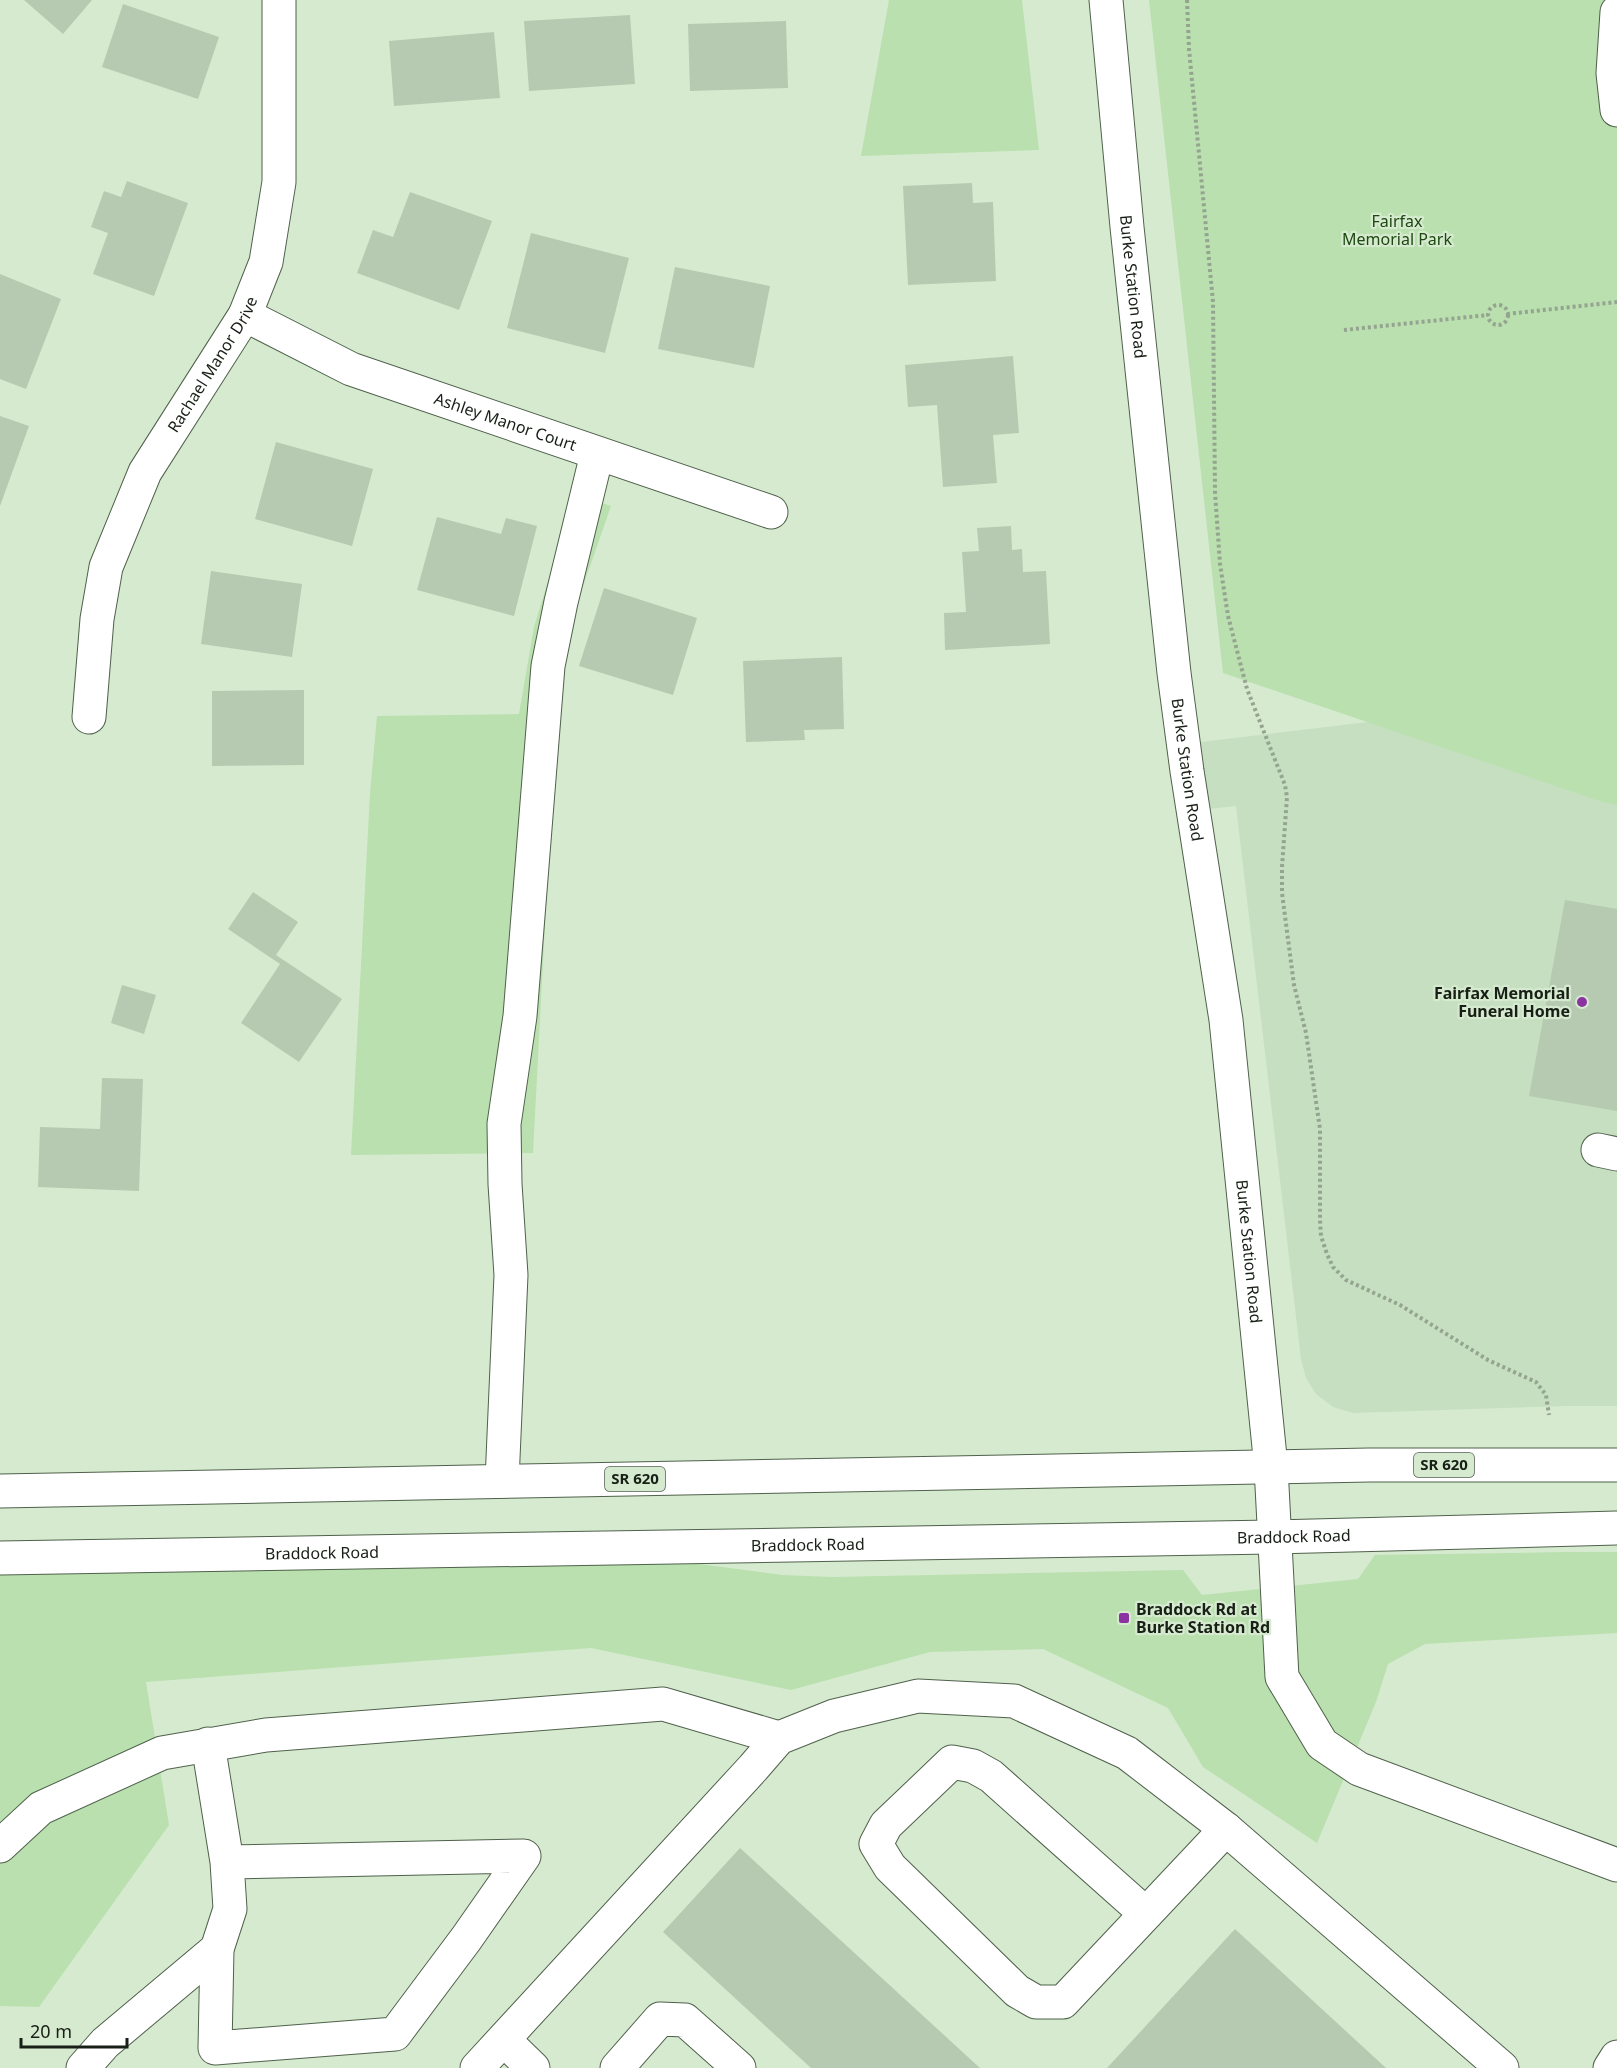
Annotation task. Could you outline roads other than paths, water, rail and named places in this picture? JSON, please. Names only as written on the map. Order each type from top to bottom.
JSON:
[{"type":"main road","name":"Rachael Manor Drive","points":[[89,717],[97,619],[106,567],[145,472],[245,315],[266,262],[279,182],[279,0]]},
{"type":"main road","name":"Burke Station Road","points":[[1106,0],[1128,239],[1173,661],[1187,771],[1226,1020],[1271,1467],[1282,1677],[1322,1744],[1359,1768],[1617,1865]]},
{"type":"main road","points":[[1617,12],[1613,73],[1617,110]]},
{"type":"main road","name":"Ashley Manor Court","points":[[245,315],[351,369],[771,512]]},
{"type":"main road","points":[[502,1481],[510,1275],[504,1124],[520,1016],[548,666],[597,454]]},
{"type":"main road","name":"SR 620","points":[[0,1491],[1381,1465],[1617,1465]]},
{"type":"main road","name":"Braddock Road","points":[[0,1558],[1274,1537],[1617,1528]]},
{"type":"main road","points":[[477,2068],[779,1738],[834,1716],[918,1696],[1014,1701],[1127,1753],[1226,1829],[1502,2068]]},
{"type":"main road","points":[[0,1846],[41,1808],[162,1753],[266,1735],[663,1704],[779,1738]]},
{"type":"main road","points":[[208,1744],[227,1862],[230,1909],[217,1949],[215,2048],[395,2034],[524,1856],[227,1862]]},
{"type":"main road","points":[[1146,1914],[991,1776],[973,1766],[952,1762],[886,1825],[876,1844],[890,1867],[1017,1991],[1036,2002],[1063,2002],[1146,1914],[1226,1829]]},
{"type":"main road","points":[[83,2068],[105,2043],[217,1949]]},
{"type":"main road","points":[[617,2068],[660,2019],[685,2020],[739,2068]]},
{"type":"main road","points":[[504,2040],[534,2068]]},
{"type":"main road","points":[[1610,2068],[1617,2057]]},
{"type":"place","name":"Fairfax Memorial Funeral Home","points":[[1582,1002]]},
{"type":"place","name":"Braddock Rd at Burke Station Rd","points":[[1124,1618]]},
{"type":"park label","name":"Fairfax Memorial Park","points":[[1397,230]]}]
